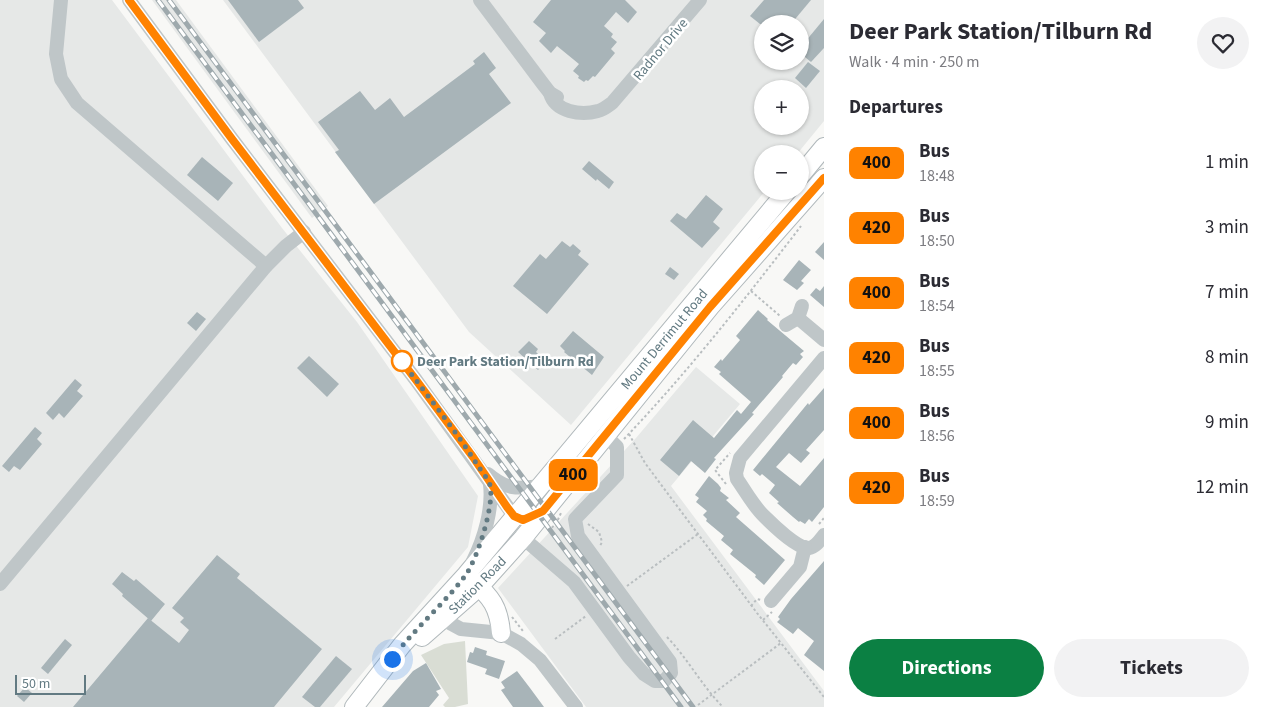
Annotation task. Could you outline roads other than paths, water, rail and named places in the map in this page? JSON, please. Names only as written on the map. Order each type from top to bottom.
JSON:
[{"type":"main road","points":[[809,166],[824,148]]},
{"type":"main road","name":"Mount Derrimut Road","points":[[540,486],[576,444],[710,307],[824,178]]},
{"type":"main road","name":"Mount Derrimut Road","points":[[543,511],[612,441],[643,376],[780,200]]},
{"type":"main road","name":"Station Road","points":[[437,616],[466,575],[540,486]]},
{"type":"main road","points":[[514,516],[527,520],[543,511]]},
{"type":"main road","name":"Station Road","points":[[354,707],[402,645],[437,616],[479,587],[543,511]]},
{"type":"main road","points":[[514,516],[519,524],[522,538]]},
{"type":"main road","points":[[466,575],[479,587],[499,613],[501,633]]},
{"type":"street","points":[[61,0],[56,54],[61,79],[77,104],[266,266]]},
{"type":"street","points":[[129,0],[232,139],[416,380],[514,516]]},
{"type":"street","name":"Radnor Drive","points":[[480,0],[550,93],[552,100],[558,106],[571,112],[586,113],[599,111],[612,103],[700,0]]},
{"type":"street","points":[[0,584],[266,266],[286,246],[304,232]]},
{"type":"street","points":[[792,316],[824,340]]},
{"type":"street","points":[[821,530],[815,546],[805,547],[793,540],[764,516],[737,479],[736,473],[740,458],[824,358]]},
{"type":"street","points":[[522,538],[574,582],[629,657],[644,674],[655,681],[664,681],[671,673],[670,662],[578,536],[575,519],[617,475],[612,441],[599,429],[593,427],[576,444]]},
{"type":"street","points":[[479,468],[500,484],[512,488],[540,486]]},
{"type":"street","points":[[466,575],[480,548],[488,509],[490,484]]},
{"type":"street","points":[[774,604],[800,567],[805,547]]},
{"type":"street","points":[[437,616],[461,629],[501,633],[521,644],[534,653],[576,707]]},
{"type":"railway","points":[[158,0],[681,707]]},
{"type":"railway","points":[[169,0],[693,707]]},
{"type":"place","name":"Deer Park Station/Tilburn Rd","points":[[402,361]]}]
